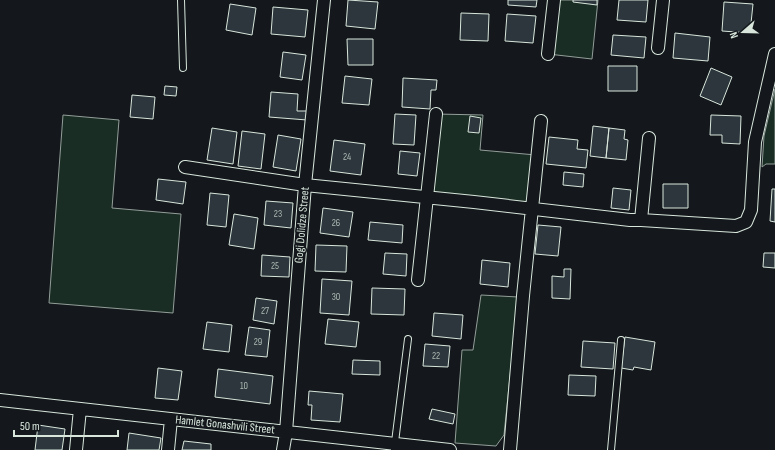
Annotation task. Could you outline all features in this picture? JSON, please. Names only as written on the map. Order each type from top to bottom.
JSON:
[{"type":"street","name":"Gogi Dolidze Street","points":[[283,450],[286,432],[305,185],[324,0]]},
{"type":"street","points":[[548,54],[554,0]]},
{"type":"street","points":[[658,48],[663,0]]},
{"type":"street","points":[[185,166],[305,185],[532,210],[630,220],[736,226],[746,222],[751,210],[755,142],[775,54]]},
{"type":"street","points":[[418,280],[436,114]]},
{"type":"street","points":[[510,450],[523,296],[541,121]]},
{"type":"street","points":[[641,220],[650,138]]},
{"type":"street","name":"Hamlet Gonashvili Street","points":[[0,400],[286,432],[395,447],[450,450]]},
{"type":"street","points":[[76,450],[80,409]]},
{"type":"street","points":[[168,450],[171,419]]},
{"type":"lane","points":[[181,0],[183,68]]},
{"type":"lane","points":[[395,447],[408,339]]},
{"type":"lane","points":[[611,450],[621,340]]},
{"type":"green space","points":[[554,0],[598,0],[592,59],[548,54]]},
{"type":"green space","points":[[775,89],[775,164],[766,164],[762,167],[764,136]]},
{"type":"green space","points":[[436,114],[483,115],[480,150],[536,155],[532,210],[427,198]]},
{"type":"green space","points":[[63,115],[119,120],[112,208],[181,214],[173,313],[49,303]]},
{"type":"green space","points":[[481,295],[518,297],[504,435],[496,446],[455,443],[462,350],[473,350]]},
{"type":"building","points":[[348,0],[378,2],[375,29],[346,26]]},
{"type":"building","points":[[508,0],[537,0],[536,7],[508,5]]},
{"type":"building","points":[[573,0],[597,0],[597,5],[573,2]]},
{"type":"building","points":[[619,0],[648,0],[646,22],[617,20]]},
{"type":"building","points":[[724,2],[753,4],[750,33],[722,31]]},
{"type":"building","points":[[230,4],[256,8],[252,35],[226,30]]},
{"type":"building","points":[[273,7],[308,10],[305,37],[271,34]]},
{"type":"building","points":[[461,13],[489,14],[488,41],[460,40]]},
{"type":"building","points":[[507,14],[536,16],[533,43],[505,41]]},
{"type":"building","points":[[675,33],[710,37],[708,61],[673,58]]},
{"type":"building","points":[[613,35],[646,37],[644,58],[611,55]]},
{"type":"building","points":[[347,39],[373,39],[373,65],[348,65]]},
{"type":"building","points":[[283,52],[306,55],[302,80],[280,77]]},
{"type":"building","points":[[608,66],[637,66],[637,91],[608,91]]},
{"type":"building","points":[[711,68],[732,77],[721,105],[700,96]]},
{"type":"building","points":[[345,76],[372,79],[369,105],[342,103]]},
{"type":"building","points":[[403,78],[437,80],[436,90],[431,90],[430,109],[402,107]]},
{"type":"building","points":[[165,86],[177,87],[176,96],[164,95]]},
{"type":"building","points":[[271,92],[298,94],[297,111],[308,111],[307,120],[269,117]]},
{"type":"building","points":[[132,95],[155,97],[153,119],[130,117]]},
{"type":"building","points":[[395,114],[416,115],[414,145],[393,144]]},
{"type":"building","points":[[711,115],[741,116],[740,144],[722,143],[722,135],[710,135]]},
{"type":"building","points":[[470,116],[481,118],[479,133],[468,132]]},
{"type":"building","points":[[593,126],[609,128],[606,158],[590,156]]},
{"type":"building","points":[[212,128],[237,132],[233,164],[207,160]]},
{"type":"building","points":[[609,128],[625,130],[624,139],[628,140],[626,160],[606,158]]},
{"type":"building","points":[[242,131],[265,134],[261,169],[238,166]]},
{"type":"building","points":[[278,135],[301,139],[296,171],[273,167]]},
{"type":"building","points":[[549,137],[578,140],[577,149],[588,150],[586,168],[546,164]]},
{"type":"building","points":[[334,140],[365,144],[361,175],[330,171]]},
{"type":"building","points":[[400,151],[420,153],[417,176],[398,174]]},
{"type":"building","points":[[564,172],[584,174],[583,187],[563,185]]},
{"type":"building","points":[[158,179],[186,182],[183,204],[156,200]]},
{"type":"building","points":[[663,184],[688,184],[688,208],[663,208]]},
{"type":"building","points":[[613,188],[631,190],[629,210],[611,208]]},
{"type":"building","points":[[772,189],[775,189],[775,222],[770,221]]},
{"type":"building","points":[[210,193],[229,195],[226,227],[207,225]]},
{"type":"building","points":[[266,201],[293,203],[291,228],[264,225]]},
{"type":"building","points":[[323,208],[353,212],[349,237],[320,233]]},
{"type":"building","points":[[234,214],[258,218],[254,249],[229,245]]},
{"type":"building","points":[[370,222],[403,225],[402,243],[368,240]]},
{"type":"building","points":[[538,225],[561,227],[558,256],[535,254]]},
{"type":"building","points":[[316,245],[347,246],[346,272],[315,271]]},
{"type":"building","points":[[385,253],[407,254],[406,276],[383,274]]},
{"type":"building","points":[[764,253],[775,253],[775,268],[763,267]]},
{"type":"building","points":[[262,255],[290,257],[289,277],[261,276]]},
{"type":"building","points":[[482,260],[510,263],[508,287],[480,284]]},
{"type":"building","points":[[564,269],[571,269],[570,299],[552,298],[552,276],[564,277]]},
{"type":"building","points":[[322,279],[352,281],[349,315],[320,313]]},
{"type":"building","points":[[372,288],[405,289],[404,315],[371,314]]},
{"type":"building","points":[[256,298],[277,301],[274,324],[253,320]]},
{"type":"building","points":[[434,313],[463,315],[461,339],[432,336]]},
{"type":"building","points":[[328,319],[359,322],[356,347],[325,344]]},
{"type":"building","points":[[207,322],[232,325],[229,352],[203,349]]},
{"type":"building","points":[[249,327],[270,330],[267,357],[245,355]]},
{"type":"building","points":[[625,337],[655,342],[651,370],[634,367],[633,370],[621,368]]},
{"type":"building","points":[[583,341],[615,343],[613,369],[581,367]]},
{"type":"building","points":[[425,344],[450,346],[448,367],[423,366]]},
{"type":"building","points":[[353,360],[380,361],[380,375],[352,374]]},
{"type":"building","points":[[158,368],[182,371],[178,400],[155,398]]},
{"type":"building","points":[[218,369],[273,376],[270,404],[215,397]]},
{"type":"building","points":[[569,375],[596,376],[595,396],[568,395]]},
{"type":"building","points":[[309,391],[343,394],[340,422],[311,420],[312,405],[308,405]]},
{"type":"building","points":[[432,409],[455,414],[453,424],[429,419]]},
{"type":"building","points":[[38,425],[65,429],[62,450],[35,450]]},
{"type":"building","points":[[129,433],[161,438],[159,450],[127,450]]},
{"type":"building","points":[[184,441],[211,444],[211,450],[182,450]]}]
